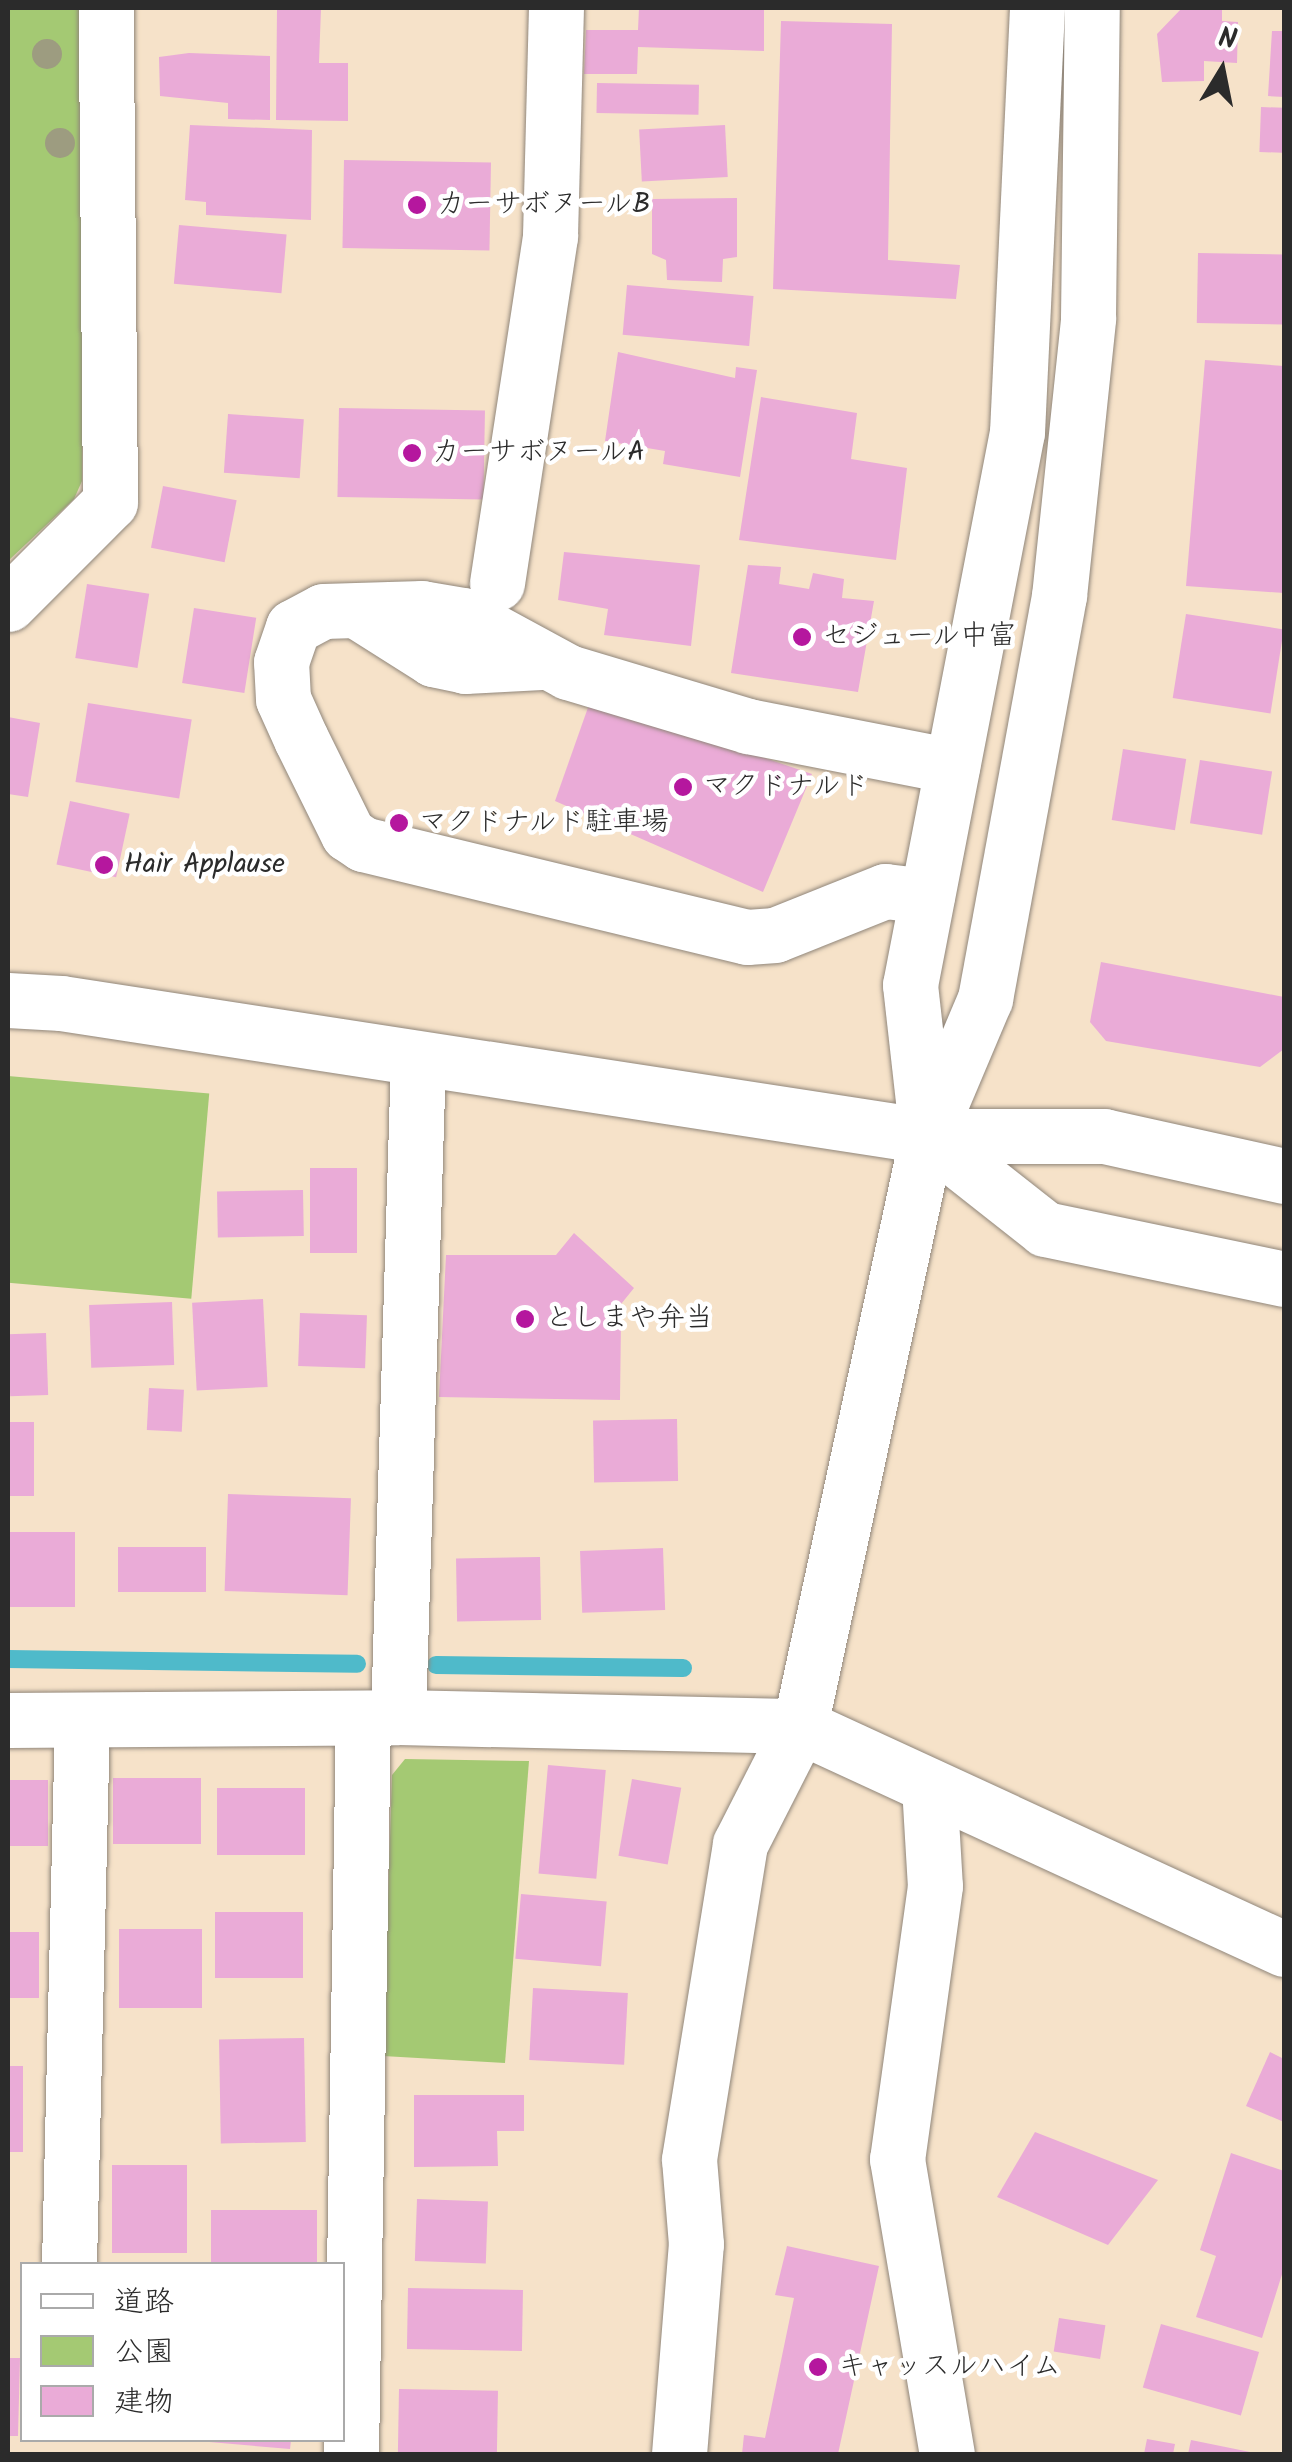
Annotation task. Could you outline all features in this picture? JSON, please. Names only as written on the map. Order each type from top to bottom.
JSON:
[{"type":"street","points":[[8,604],[110,502],[106,8]]},
{"type":"street","points":[[497,583],[550,236],[556,8]]},
{"type":"street","points":[[1037,8],[1017,432],[910,986],[927,1136],[1045,1230],[1284,1278]]},
{"type":"street","points":[[678,2454],[696,2244],[689,2159],[740,1844],[800,1726],[927,1136],[985,999],[1059,596],[1088,318],[1092,8]]},
{"type":"street","points":[[927,896],[885,891],[776,935],[747,937],[363,844],[348,834],[301,739],[284,699],[281,662],[293,627],[322,610],[422,608],[463,615],[541,662],[748,726],[952,766]]},
{"type":"street","points":[[8,1000],[927,1136],[1104,1136],[1284,1176]]},
{"type":"street","points":[[351,2454],[347,2339],[418,1060]]},
{"type":"street","points":[[8,1720],[380,1718],[800,1726],[1284,1949]]},
{"type":"street","points":[[69,2262],[82,1721]]},
{"type":"street","points":[[929,1786],[935,1886],[897,2159],[947,2454]]},
{"type":"green space","points":[[8,8],[86,8],[82,481],[74,499],[8,561]]},
{"type":"green space","points":[[8,1076],[209,1094],[191,1299],[8,1283]]},
{"type":"green space","points":[[405,1759],[529,1761],[505,2063],[383,2056],[392,1775]]},
{"type":"building","points":[[277,8],[321,8],[319,63],[348,63],[348,121],[276,120]]},
{"type":"building","points":[[639,8],[764,8],[764,51],[638,47],[637,74],[584,74],[586,30],[638,30]]},
{"type":"building","points":[[1182,8],[1222,8],[1222,21],[1238,22],[1237,63],[1204,61],[1204,81],[1162,82],[1157,34]]},
{"type":"building","points":[[781,21],[892,24],[888,260],[960,265],[956,299],[773,289]]},
{"type":"building","points":[[1272,31],[1284,31],[1284,97],[1268,96]]},
{"type":"building","points":[[189,53],[270,56],[270,120],[228,119],[228,103],[160,96],[159,57]]},
{"type":"building","points":[[597,83],[699,85],[698,115],[596,113]]},
{"type":"building","points":[[1261,107],[1284,108],[1282,153],[1259,152]]},
{"type":"building","points":[[190,125],[312,130],[311,220],[206,215],[206,202],[185,200]]},
{"type":"building","points":[[725,125],[728,177],[642,181],[639,130]]},
{"type":"building","name":"カーサボヌールB","points":[[344,160],[491,163],[489,251],[342,248]]},
{"type":"building","points":[[737,198],[737,257],[723,259],[722,282],[667,280],[666,260],[652,254],[652,199]]},
{"type":"building","points":[[179,225],[287,234],[281,293],[174,284]]},
{"type":"building","points":[[1198,253],[1284,255],[1283,324],[1197,323]]},
{"type":"building","points":[[627,285],[754,296],[749,346],[623,335]]},
{"type":"building","points":[[618,352],[735,378],[736,367],[757,370],[740,477],[663,464],[665,451],[605,441]]},
{"type":"building","points":[[1205,360],[1284,366],[1284,593],[1186,586]]},
{"type":"building","points":[[761,397],[857,413],[851,459],[907,468],[896,560],[739,540]]},
{"type":"building","name":"カーサボヌールA","points":[[339,408],[485,411],[483,500],[337,497]]},
{"type":"building","points":[[228,414],[304,419],[300,478],[224,473]]},
{"type":"building","points":[[163,486],[237,500],[225,562],[151,548]]},
{"type":"building","points":[[564,552],[700,565],[691,646],[604,635],[608,609],[558,600]]},
{"type":"building","name":"セジュール中富","points":[[748,565],[781,567],[779,584],[809,589],[813,573],[844,579],[842,598],[874,601],[858,692],[731,673]]},
{"type":"building","points":[[87,584],[149,594],[137,668],[75,658]]},
{"type":"building","points":[[194,608],[256,618],[244,693],[182,683]]},
{"type":"building","points":[[1186,614],[1284,629],[1270,713],[1173,698]]},
{"type":"building","name":"マクドナルド","points":[[591,699],[812,774],[763,892],[555,801]]},
{"type":"building","points":[[88,703],[192,719],[179,798],[75,782]]},
{"type":"building","points":[[8,717],[40,723],[28,797],[8,794]]},
{"type":"building","points":[[1123,749],[1186,759],[1175,830],[1112,820]]},
{"type":"building","points":[[1200,760],[1272,771],[1262,835],[1190,823]]},
{"type":"building","points":[[70,801],[130,814],[116,877],[56,865]]},
{"type":"building","points":[[1101,962],[1284,997],[1284,1049],[1260,1067],[1106,1041],[1090,1022]]},
{"type":"building","points":[[310,1168],[357,1168],[357,1253],[310,1253]]},
{"type":"building","points":[[303,1190],[304,1236],[218,1237],[217,1192]]},
{"type":"building","points":[[574,1233],[634,1288],[613,1314],[621,1320],[620,1400],[439,1397],[446,1255],[556,1255]]},
{"type":"building","points":[[263,1299],[268,1387],[197,1391],[192,1303]]},
{"type":"building","points":[[172,1302],[174,1365],[91,1368],[89,1305]]},
{"type":"building","points":[[300,1313],[367,1315],[365,1368],[298,1366]]},
{"type":"building","points":[[46,1333],[48,1395],[10,1396],[8,1334]]},
{"type":"building","points":[[149,1388],[184,1390],[182,1432],[147,1430]]},
{"type":"building","points":[[677,1419],[678,1481],[594,1482],[593,1420]]},
{"type":"building","points":[[8,1422],[34,1422],[34,1496],[8,1496]]},
{"type":"building","points":[[228,1494],[351,1498],[348,1595],[225,1591]]},
{"type":"building","points":[[8,1532],[75,1532],[75,1607],[8,1607]]},
{"type":"building","points":[[118,1547],[206,1547],[206,1592],[118,1592]]},
{"type":"building","points":[[663,1548],[665,1610],[582,1613],[580,1551]]},
{"type":"building","points":[[540,1557],[541,1620],[457,1621],[456,1558]]},
{"type":"building","points":[[548,1765],[606,1770],[596,1879],[539,1874]]},
{"type":"building","points":[[113,1778],[201,1778],[201,1844],[113,1844]]},
{"type":"building","points":[[632,1779],[681,1788],[668,1864],[618,1856]]},
{"type":"building","points":[[8,1780],[48,1780],[48,1846],[8,1846]]},
{"type":"building","points":[[217,1788],[305,1788],[305,1855],[217,1855]]},
{"type":"building","points":[[521,1894],[607,1901],[601,1966],[515,1959]]},
{"type":"building","points":[[215,1912],[303,1912],[303,1978],[215,1978]]},
{"type":"building","points":[[119,1929],[202,1929],[202,2008],[119,2008]]},
{"type":"building","points":[[8,1932],[39,1932],[39,1998],[8,1998]]},
{"type":"building","points":[[533,1988],[628,1993],[624,2065],[529,2060]]},
{"type":"building","points":[[304,2038],[306,2142],[221,2143],[219,2039]]},
{"type":"building","points":[[1270,2052],[1284,2059],[1284,2122],[1246,2106]]},
{"type":"building","points":[[8,2066],[23,2066],[23,2152],[8,2152]]},
{"type":"building","points":[[414,2095],[524,2095],[524,2131],[497,2131],[498,2166],[414,2167]]},
{"type":"building","points":[[1035,2132],[1158,2180],[1108,2245],[997,2197]]},
{"type":"building","points":[[1231,2153],[1284,2171],[1284,2268],[1262,2338],[1196,2317],[1216,2256],[1200,2250]]},
{"type":"building","points":[[112,2165],[187,2165],[187,2253],[112,2253]]},
{"type":"building","points":[[417,2199],[488,2201],[486,2263],[415,2261]]},
{"type":"building","points":[[211,2210],[317,2210],[317,2262],[211,2262]]},
{"type":"building","name":"キャッスルハイム","points":[[787,2246],[879,2266],[838,2454],[742,2454],[744,2435],[765,2438],[794,2298],[775,2295]]},
{"type":"building","points":[[408,2288],[523,2290],[522,2351],[407,2349]]},
{"type":"building","points":[[1059,2318],[1105,2325],[1100,2359],[1054,2352]]},
{"type":"building","points":[[1161,2324],[1259,2352],[1241,2416],[1143,2387]]},
{"type":"building","points":[[8,2358],[20,2358],[18,2436],[8,2436]]},
{"type":"building","points":[[399,2389],[498,2391],[497,2454],[398,2454]]},
{"type":"building","points":[[1147,2439],[1175,2444],[1173,2454],[1144,2454]]},
{"type":"building","points":[[1191,2440],[1255,2453],[1255,2454],[1188,2454]]},
{"type":"building","points":[[209,2442],[291,2442],[290,2449]]},
{"type":"waterway","points":[[8,1659],[357,1664]]},
{"type":"waterway","points":[[436,1665],[683,1668]]},
{"type":"place","name":"カーサボヌールB","points":[[417,205]]},
{"type":"place","name":"カーサボヌールA","points":[[412,453]]},
{"type":"place","name":"セジュール中富","points":[[802,637]]},
{"type":"place","name":"マクドナルド","points":[[683,787]]},
{"type":"place","name":"マクドナルド駐車場","points":[[399,823]]},
{"type":"place","name":"Hair Applause","points":[[104,865]]},
{"type":"place","name":"としまや弁当","points":[[525,1319]]},
{"type":"place","name":"キャッスルハイム","points":[[818,2367]]}]
